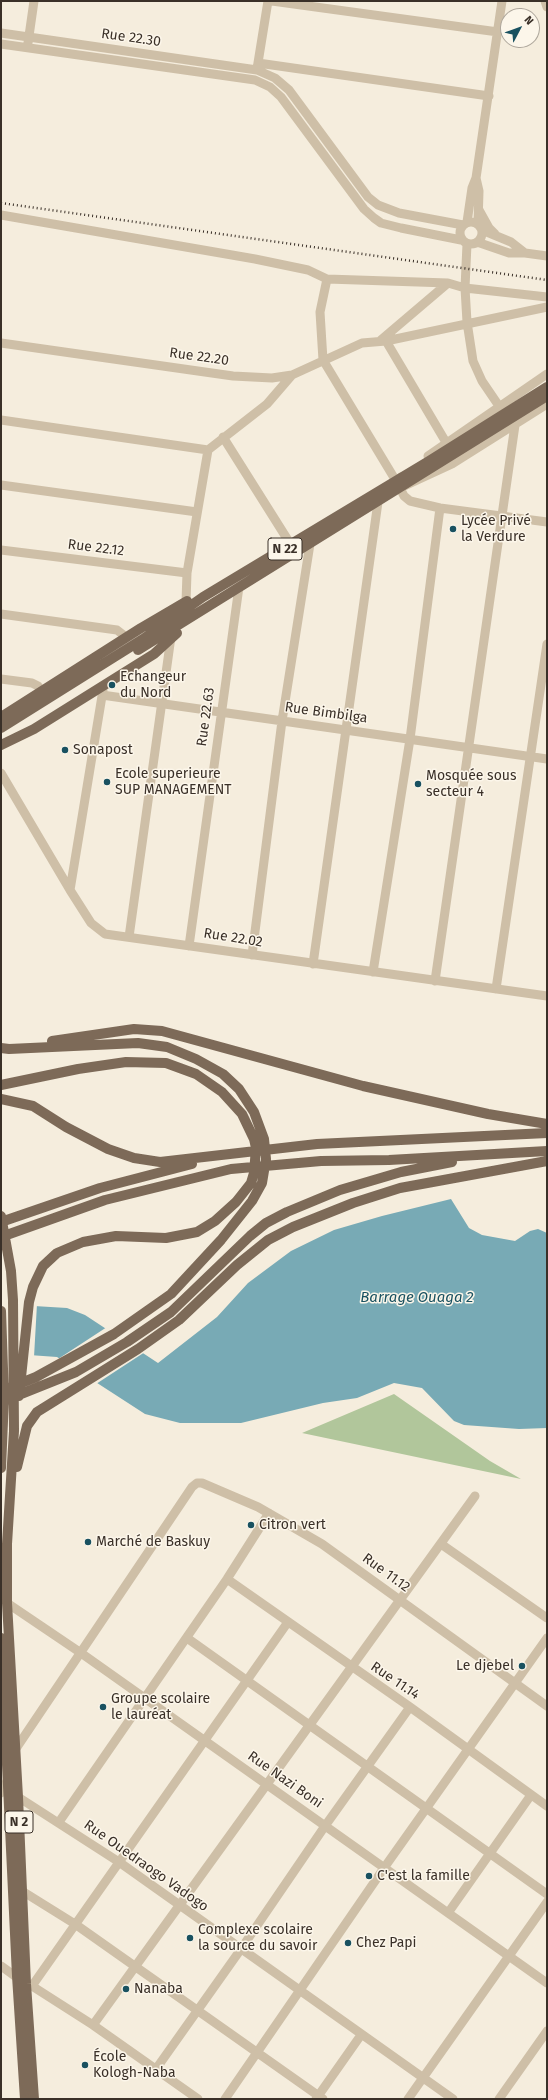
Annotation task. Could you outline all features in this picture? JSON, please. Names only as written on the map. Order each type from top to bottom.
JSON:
[{"type":"main road","name":"N 22","points":[[1,728],[145,642],[210,606],[378,502],[398,485],[547,387]]},
{"type":"main road","name":"N 22","points":[[1,734],[145,642],[203,597],[291,545],[398,485],[547,396]]},
{"type":"main road","points":[[1,717],[126,637],[186,602],[203,597]]},
{"type":"main road","points":[[1,745],[34,729],[103,691],[154,654],[170,637],[199,618],[210,606]]},
{"type":"main road","points":[[5,1048],[126,1030],[162,1031],[363,1086],[496,1115],[547,1124]]},
{"type":"main road","points":[[1,1391],[36,1377],[114,1334],[171,1294],[221,1240],[252,1201],[262,1183],[266,1159],[264,1139],[254,1112],[239,1089],[223,1074],[196,1059],[167,1047],[138,1043],[5,1048]]},
{"type":"main road","points":[[1,1085],[78,1069],[126,1062],[166,1063],[196,1074],[222,1092],[242,1114],[254,1139],[256,1160],[251,1183],[236,1202],[215,1221],[197,1232],[166,1238],[116,1236],[83,1242],[57,1253],[43,1266],[33,1286],[29,1302],[24,1357],[14,1431]]},
{"type":"main road","points":[[1,1099],[33,1106],[66,1127],[108,1149],[134,1158],[160,1162],[317,1144],[547,1133]]},
{"type":"main road","points":[[1,1237],[104,1200],[232,1170],[321,1161],[547,1151]]},
{"type":"main road","points":[[1,1222],[100,1188],[227,1155]]},
{"type":"main road","points":[[1,1402],[76,1372],[127,1342],[171,1312],[250,1236],[266,1223],[287,1212],[340,1190],[385,1177],[483,1155]]},
{"type":"main road","points":[[11,1492],[27,1426],[37,1412],[138,1349],[179,1320],[237,1265],[268,1240],[293,1227],[353,1203],[400,1188],[547,1161]]},
{"type":"main road","name":"N 2","points":[[1,1216],[11,1271],[14,1300],[8,1356],[1,1468]]},
{"type":"main road","name":"N 2","points":[[1,1311],[8,1356],[14,1431],[7,1544],[7,1603],[22,1891],[29,1985],[34,2099]]},
{"type":"main road","name":"N 2","points":[[1,1638],[17,1976],[25,2099]]},
{"type":"street","points":[[27,48],[34,1]]},
{"type":"street","points":[[255,80],[268,1]]},
{"type":"street","points":[[272,1],[498,32]]},
{"type":"street","points":[[499,406],[482,381],[473,361],[467,322],[464,242],[460,230],[465,223],[472,188],[476,178],[502,1]]},
{"type":"street","points":[[545,1],[547,7]]},
{"type":"street","name":"Rue 22.30","points":[[1,33],[489,96]]},
{"type":"street","name":"Rue 22.30","points":[[1,44],[255,80],[270,87],[281,97],[364,209],[374,218],[401,228],[464,242]]},
{"type":"street","points":[[257,67],[276,78],[289,90],[368,197],[378,205],[398,213],[465,223],[480,227],[498,237],[512,242],[525,252]]},
{"type":"street","points":[[476,178],[479,191],[478,209],[481,237],[477,242]]},
{"type":"street","points":[[478,209],[489,228],[498,237]]},
{"type":"street","points":[[1,215],[255,259],[308,270],[327,279],[448,284],[465,288],[547,296]]},
{"type":"street","points":[[464,242],[477,242],[509,253],[525,252],[547,256]]},
{"type":"street","points":[[327,279],[320,312],[323,360],[404,496],[410,501],[440,508],[547,522]]},
{"type":"street","points":[[447,444],[384,340],[448,284]]},
{"type":"street","name":"Rue 22.20","points":[[1,343],[233,376],[258,378],[292,375],[350,348],[467,322],[547,307]]},
{"type":"street","points":[[398,485],[424,458],[447,444],[499,406],[547,374]]},
{"type":"street","points":[[186,602],[187,573],[208,450],[266,404],[292,375]]},
{"type":"street","points":[[398,485],[452,464],[547,404]]},
{"type":"street","points":[[1,420],[208,450]]},
{"type":"street","points":[[435,981],[515,425]]},
{"type":"street","points":[[223,437],[291,545]]},
{"type":"street","points":[[1,485],[197,512]]},
{"type":"street","points":[[312,964],[378,502]]},
{"type":"street","points":[[373,972],[410,739],[440,508]]},
{"type":"street","points":[[252,956],[282,721],[310,544]]},
{"type":"street","name":"Rue 22.12","points":[[1,550],[187,573]]},
{"type":"street","name":"Rue 22.63","points":[[189,946],[239,587]]},
{"type":"street","points":[[1,614],[117,630],[126,637]]},
{"type":"street","points":[[129,937],[170,637]]},
{"type":"street","points":[[496,989],[547,644]]},
{"type":"street","points":[[1,678],[32,683],[38,686],[42,692]]},
{"type":"street","points":[[70,890],[103,691]]},
{"type":"street","name":"Rue Bimbilga","points":[[103,691],[162,703],[547,759]]},
{"type":"street","name":"Rue 22.02","points":[[1,773],[70,890],[98,929],[110,935],[547,996]]},
{"type":"street","name":"Rue 11.12","points":[[81,1653],[192,1487],[197,1483],[202,1483],[269,1513],[322,1544],[547,1706]]},
{"type":"street","points":[[93,2025],[399,1599],[475,1496]]},
{"type":"street","points":[[59,1822],[187,1638],[269,1513]]},
{"type":"street","points":[[440,1544],[547,1618]]},
{"type":"street","name":"Rue 11.14","points":[[227,1579],[410,1707],[547,1806]]},
{"type":"street","name":"Rue Nazi Boni","points":[[7,1603],[205,1740],[547,1982]]},
{"type":"street","points":[[29,1985],[75,1924],[288,1622]]},
{"type":"street","points":[[187,1638],[308,1726],[427,1808],[547,1894]]},
{"type":"street","points":[[225,2099],[298,1991],[547,1638]]},
{"type":"street","points":[[15,1750],[81,1653]]},
{"type":"street","points":[[156,2069],[241,1949],[325,1826],[410,1707]]},
{"type":"street","points":[[1,1793],[8,1779]]},
{"type":"street","points":[[448,1913],[531,1795]]},
{"type":"street","name":"Rue Ouedraogo Vadogo","points":[[18,1797],[119,1862],[298,1991],[453,2099]]},
{"type":"street","points":[[1,1800],[6,1802],[9,1808]]},
{"type":"street","points":[[22,1891],[75,1924],[257,2052],[319,2098],[361,2035]]},
{"type":"street","points":[[408,2099],[547,1902]]},
{"type":"street","points":[[1,1966],[93,2025],[198,2099]]},
{"type":"street","points":[[499,2099],[547,2031]]},
{"type":"green space","points":[[394,1394],[490,1461],[521,1479],[302,1433]]},
{"type":"water","name":"Barrage Ouaga 2","points":[[451,1199],[469,1228],[482,1235],[515,1241],[530,1231],[538,1229],[547,1233],[547,1428],[519,1429],[464,1425],[454,1421],[422,1388],[394,1383],[357,1398],[323,1403],[241,1423],[180,1423],[145,1414],[57,1357],[1,1353],[1,1304],[67,1308],[85,1315],[158,1363],[217,1317],[248,1283],[291,1251],[334,1230],[382,1216]]},
{"type":"pier","points":[[1,1302],[37,1304],[34,1357],[1,1355]]},
{"type":"pier","points":[[107,1327],[145,1352],[96,1384],[58,1359]]},
{"type":"railway","points":[[1,203],[547,280]]},
{"type":"place","name":"Lycée Privé la Verdure","points":[[453,529]]},
{"type":"place","name":"Echangeur du Nord","points":[[112,685]]},
{"type":"place","name":"Sonapost","points":[[65,750]]},
{"type":"place","name":"Ecole superieure SUP MANAGEMENT","points":[[107,782]]},
{"type":"place","name":"Mosquée sous secteur 4","points":[[418,784]]},
{"type":"place","name":"Citron vert","points":[[251,1525]]},
{"type":"place","name":"Marché de Baskuy","points":[[88,1542]]},
{"type":"place","name":"Le djebel","points":[[522,1666]]},
{"type":"place","name":"Groupe scolaire le lauréat","points":[[103,1707]]},
{"type":"place","name":"C'est la famille","points":[[369,1876]]},
{"type":"place","name":"Complexe scolaire la source du savoir","points":[[190,1938]]},
{"type":"place","name":"Chez Papi","points":[[348,1943]]},
{"type":"place","name":"Nanaba","points":[[126,1989]]},
{"type":"place","name":"École Kologh-Naba","points":[[85,2065]]}]
